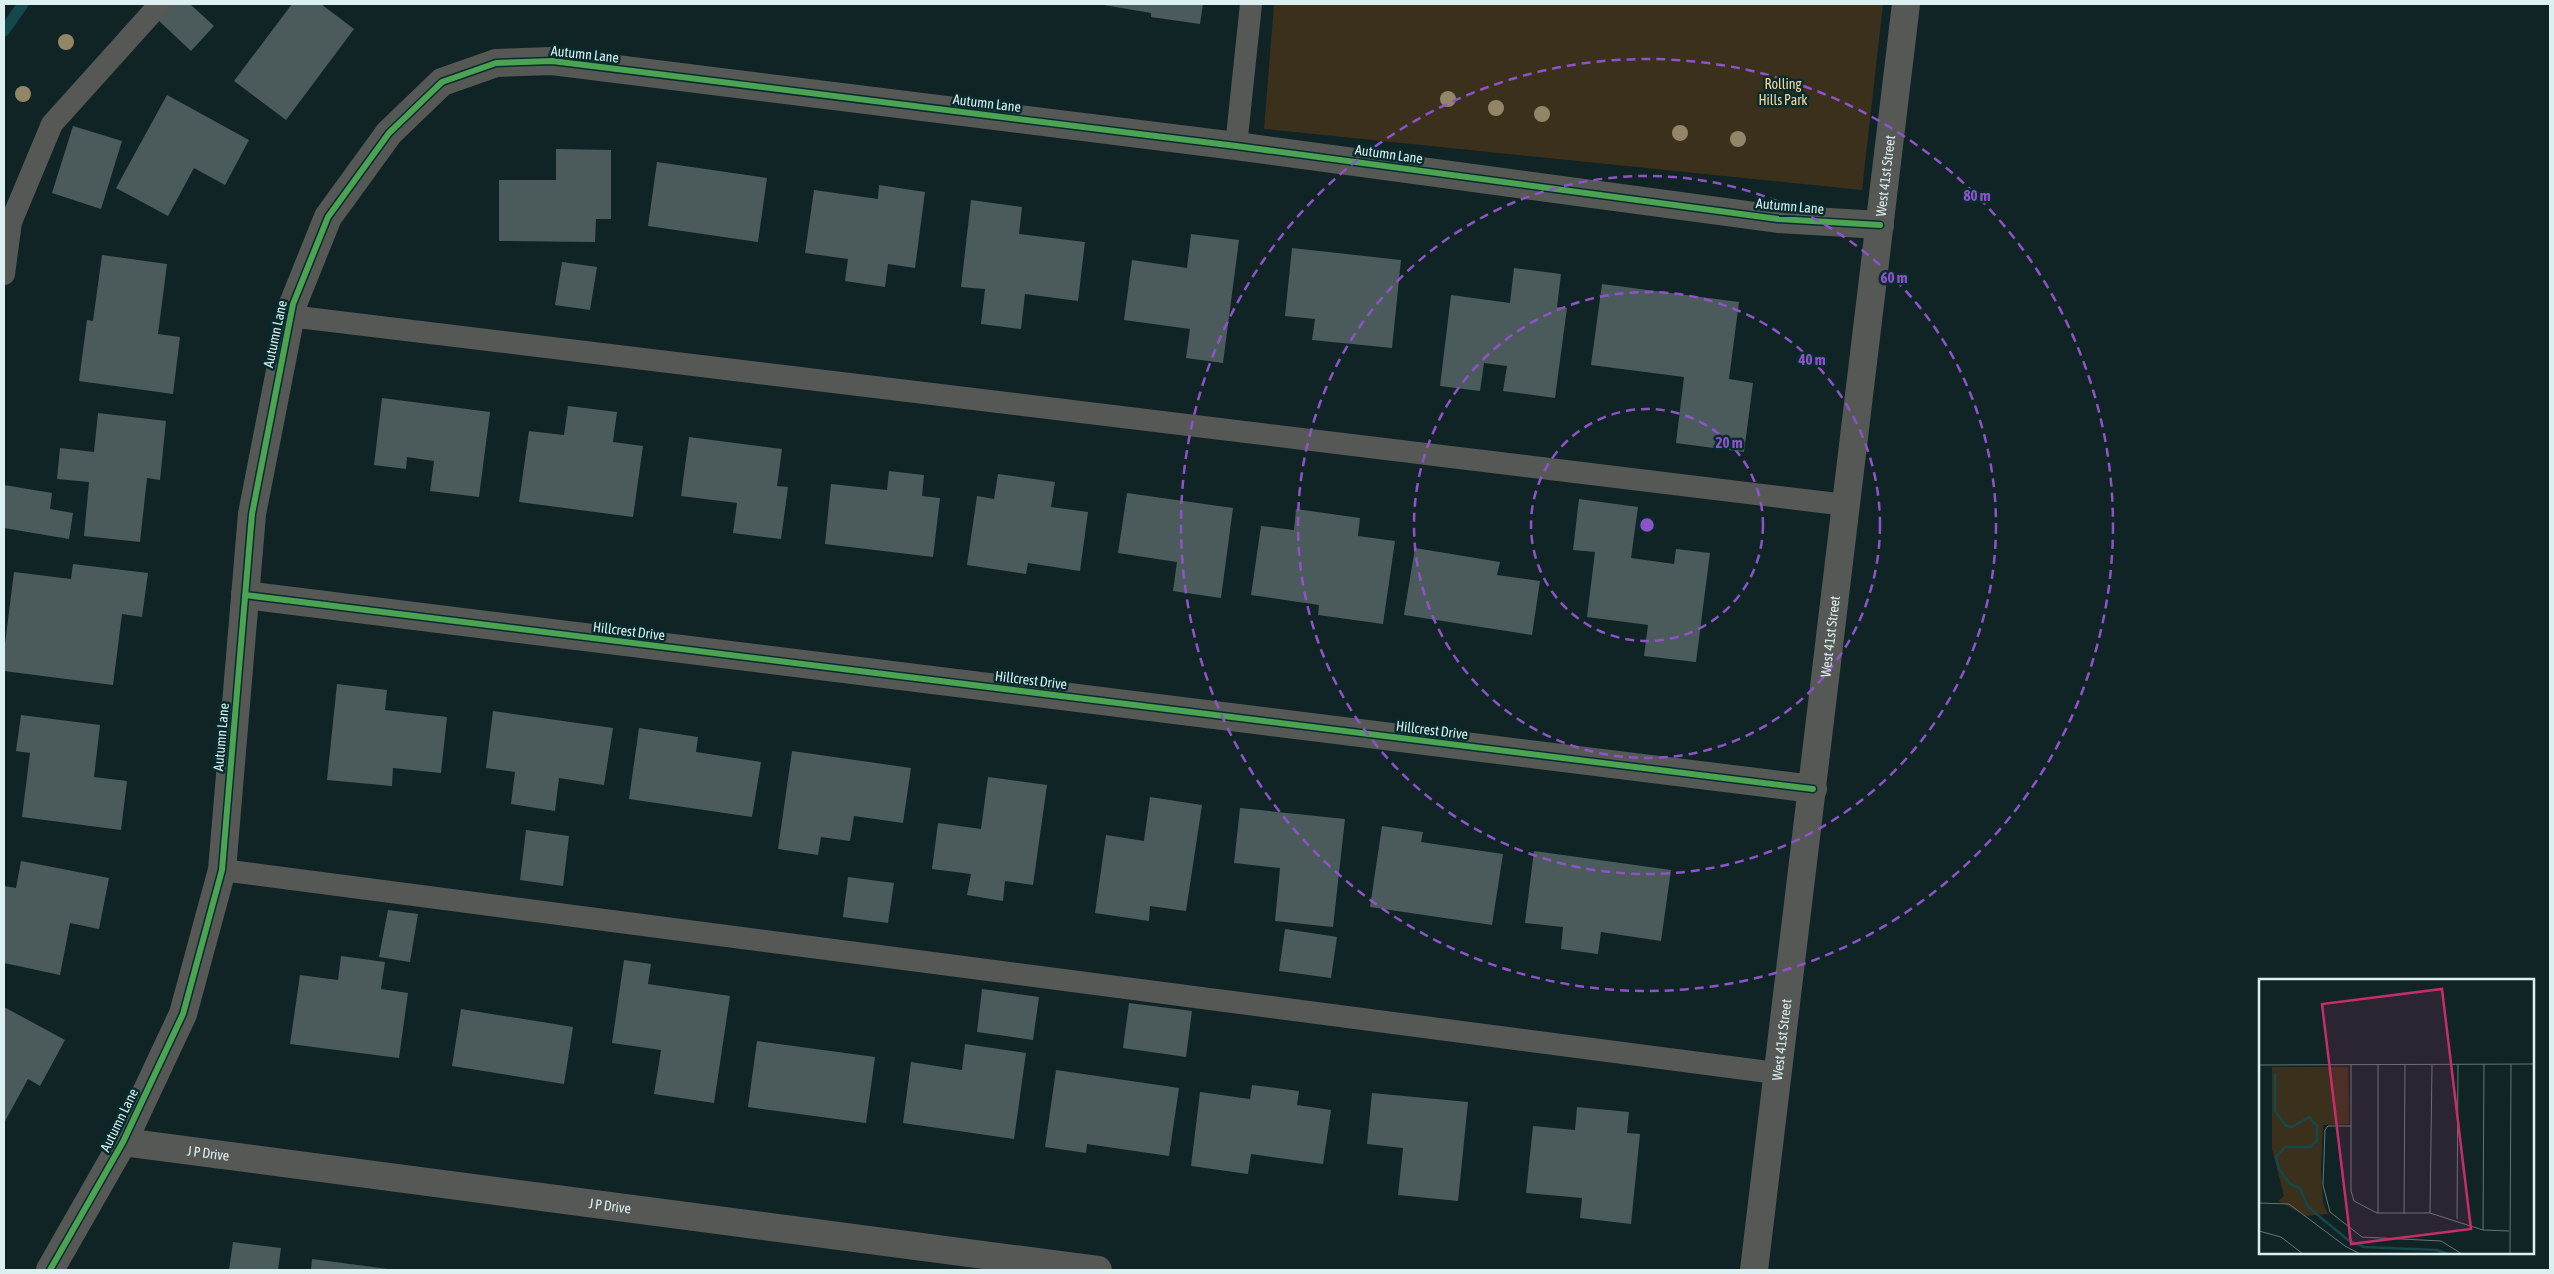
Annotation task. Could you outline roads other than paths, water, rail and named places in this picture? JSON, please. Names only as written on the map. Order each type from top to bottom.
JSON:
[{"type":"street","name":"West 41st Street","points":[[1754,1270],[1776,1072],[1813,789],[1906,4]]},
{"type":"street","name":"Autumn Lane","points":[[50,1270],[123,1142],[183,1014],[222,870],[252,514],[290,316],[328,217],[389,133],[442,82],[496,63],[552,61],[1236,146],[1778,218],[1880,225]]},
{"type":"street","name":"Hillcrest Drive","points":[[245,595],[1813,789]]},
{"type":"street","name":"J P Drive","points":[[123,1142],[1098,1270]]},
{"type":"lane","points":[[4,274],[11,222],[52,124],[160,4]]},
{"type":"lane","points":[[1236,146],[1251,4]]},
{"type":"lane","points":[[290,316],[1846,505]]},
{"type":"lane","points":[[222,870],[1776,1072]]},
{"type":"waterway","points":[[4,31],[23,4]]},
{"type":"park label","name":"Rolling Hills Park","points":[[1783,92]]}]
